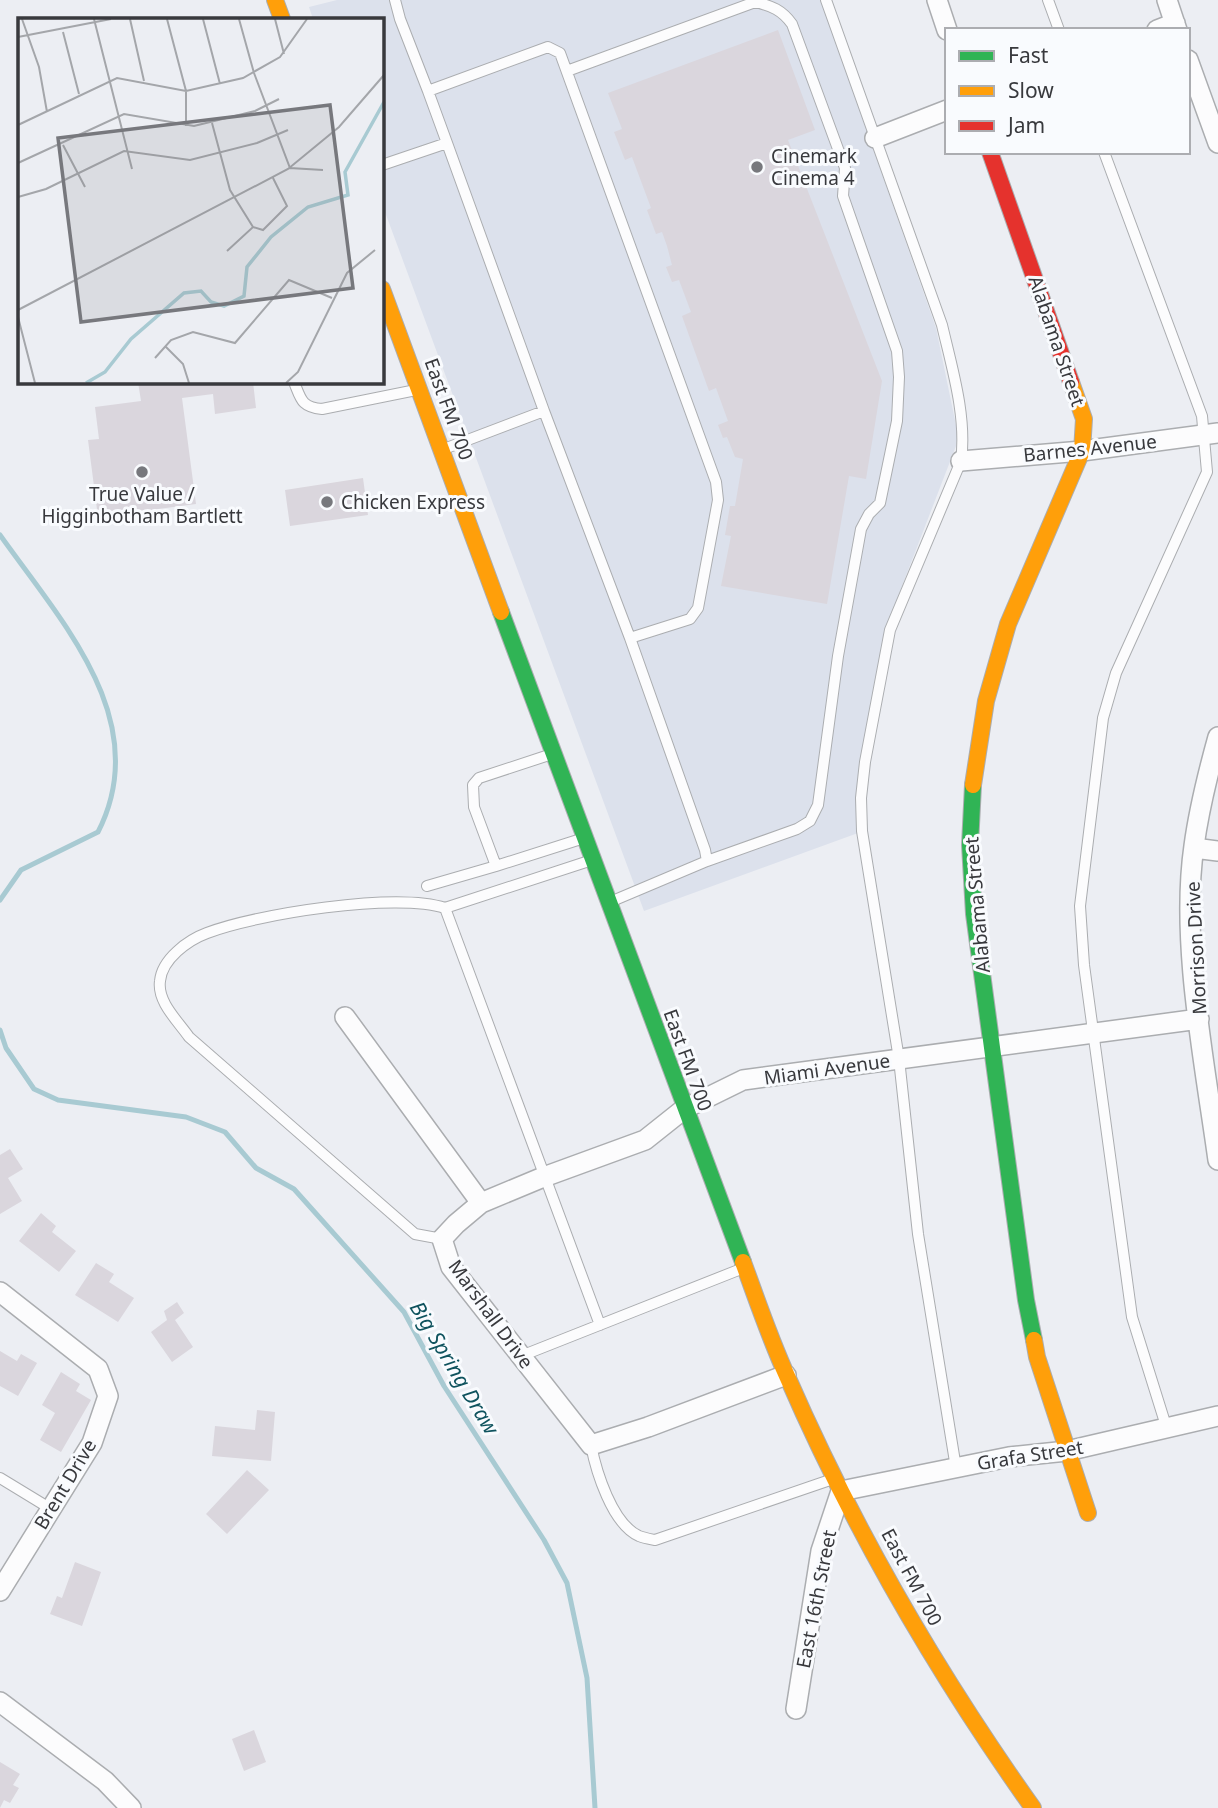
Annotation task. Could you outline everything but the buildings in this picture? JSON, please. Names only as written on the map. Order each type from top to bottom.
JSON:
[{"type":"main road","points":[[275,0],[282,18]]},
{"type":"main road","name":"Alabama Street","points":[[991,154],[1084,419],[1082,451],[1008,624],[986,701],[974,774],[970,845],[974,915],[1026,1300],[1037,1357],[1088,1513]]},
{"type":"main road","name":"East FM 700","points":[[383,292],[684,1109],[786,1375],[838,1485],[932,1658],[1033,1808]]},
{"type":"street","points":[[937,0],[946,28]]},
{"type":"street","points":[[1167,0],[1170,27]]},
{"type":"street","points":[[1190,66],[1218,143]]},
{"type":"street","points":[[875,138],[945,111]]},
{"type":"street","name":"Barnes Avenue","points":[[961,461],[1082,451],[1211,434]]},
{"type":"street","name":"Morrison Drive","points":[[1218,737],[1208,773],[1194,848],[1191,911],[1199,1019],[1218,1160]]},
{"type":"street","points":[[1194,848],[1218,851]]},
{"type":"street","points":[[345,1017],[481,1203]]},
{"type":"street","name":"Miami Avenue","points":[[481,1203],[645,1140],[684,1109],[743,1080],[1199,1019]]},
{"type":"street","name":"Marshall Drive","points":[[481,1203],[442,1239],[451,1267],[591,1445]]},
{"type":"street","name":"Brent Drive","points":[[0,1292],[98,1370],[108,1396],[92,1443],[0,1591]]},
{"type":"street","points":[[591,1445],[648,1427],[786,1375]]},
{"type":"street","name":"Grafa Street","points":[[838,1485],[956,1468],[1009,1457],[1068,1451],[1218,1416]]},
{"type":"street","name":"East 16th Street","points":[[796,1709],[821,1550],[838,1485]]},
{"type":"street","points":[[0,1702],[106,1782],[131,1808]]},
{"type":"lane","points":[[395,0],[544,411],[630,638],[707,861]]},
{"type":"lane","points":[[826,0],[942,325],[964,440],[961,461],[890,630],[865,762],[861,798],[862,831],[899,1059],[918,1234],[956,1468]]},
{"type":"lane","points":[[1048,0],[1058,28]]},
{"type":"lane","points":[[567,71],[755,2],[784,13],[792,24],[845,167],[843,196],[897,351],[900,377],[897,421],[880,503],[869,514],[861,529],[838,656],[818,805],[810,821],[797,829],[707,861],[608,902]]},
{"type":"lane","points":[[429,90],[548,47],[560,53],[567,71],[712,469],[717,491],[718,500],[698,608],[690,618],[630,638]]},
{"type":"lane","points":[[383,165],[447,143]]},
{"type":"lane","points":[[1105,154],[1211,434],[1207,472],[1115,673],[1104,718],[1080,906],[1084,965],[1132,1317],[1167,1430]]},
{"type":"lane","points":[[294,383],[301,399],[309,407],[322,409],[418,389]]},
{"type":"lane","points":[[441,450],[544,411]]},
{"type":"lane","points":[[496,866],[474,807],[473,785],[479,778],[553,753]]},
{"type":"lane","points":[[427,886],[584,838]]},
{"type":"lane","points":[[442,1239],[415,1234],[189,1037],[162,1000],[160,981],[176,952],[204,934],[233,925],[311,909],[400,902],[432,904],[445,908],[592,860]]},
{"type":"lane","points":[[445,908],[600,1325]]},
{"type":"lane","points":[[521,1356],[745,1267]]},
{"type":"lane","points":[[591,1445],[598,1476],[616,1513],[636,1535],[655,1541],[838,1485]]},
{"type":"lane","points":[[0,1478],[51,1509]]},
{"type":"shaded area","points":[[337,0],[821,0],[936,328],[958,435],[887,625],[857,781],[858,833],[644,911],[383,207],[383,18],[313,18],[309,7]]},
{"type":"waterway","name":"Big Spring Draw","points":[[0,535],[73,637],[93,674],[108,712],[115,751],[113,791],[98,832],[21,870],[0,900]]},
{"type":"waterway","name":"Big Spring Draw","points":[[0,1030],[6,1048],[34,1089],[58,1100],[186,1117],[225,1132],[256,1168],[294,1189],[404,1312],[444,1386],[544,1540],[567,1583],[587,1678],[595,1808]]},
{"type":"traffic: fast","points":[[501,612],[743,1262]]},
{"type":"traffic: fast","points":[[973,785],[970,845],[974,914],[1026,1300],[1034,1340]]},
{"type":"traffic: slow","points":[[275,0],[282,18]]},
{"type":"traffic: slow","points":[[383,292],[501,612]]},
{"type":"traffic: slow","points":[[973,785],[986,701],[1008,624],[1082,451],[1084,419],[1071,382]]},
{"type":"traffic: slow","points":[[743,1262],[787,1376],[869,1544],[930,1652],[1033,1808]]},
{"type":"traffic: slow","points":[[1034,1340],[1037,1357],[1088,1513]]},
{"type":"traffic: jam","points":[[991,154],[1071,382]]},
{"type":"place","name":"Cinemark Cinema 4","points":[[757,167]]},
{"type":"place","name":"True Value / Higginbotham Bartlett","points":[[142,472]]},
{"type":"place","name":"Chicken Express","points":[[327,502]]}]
